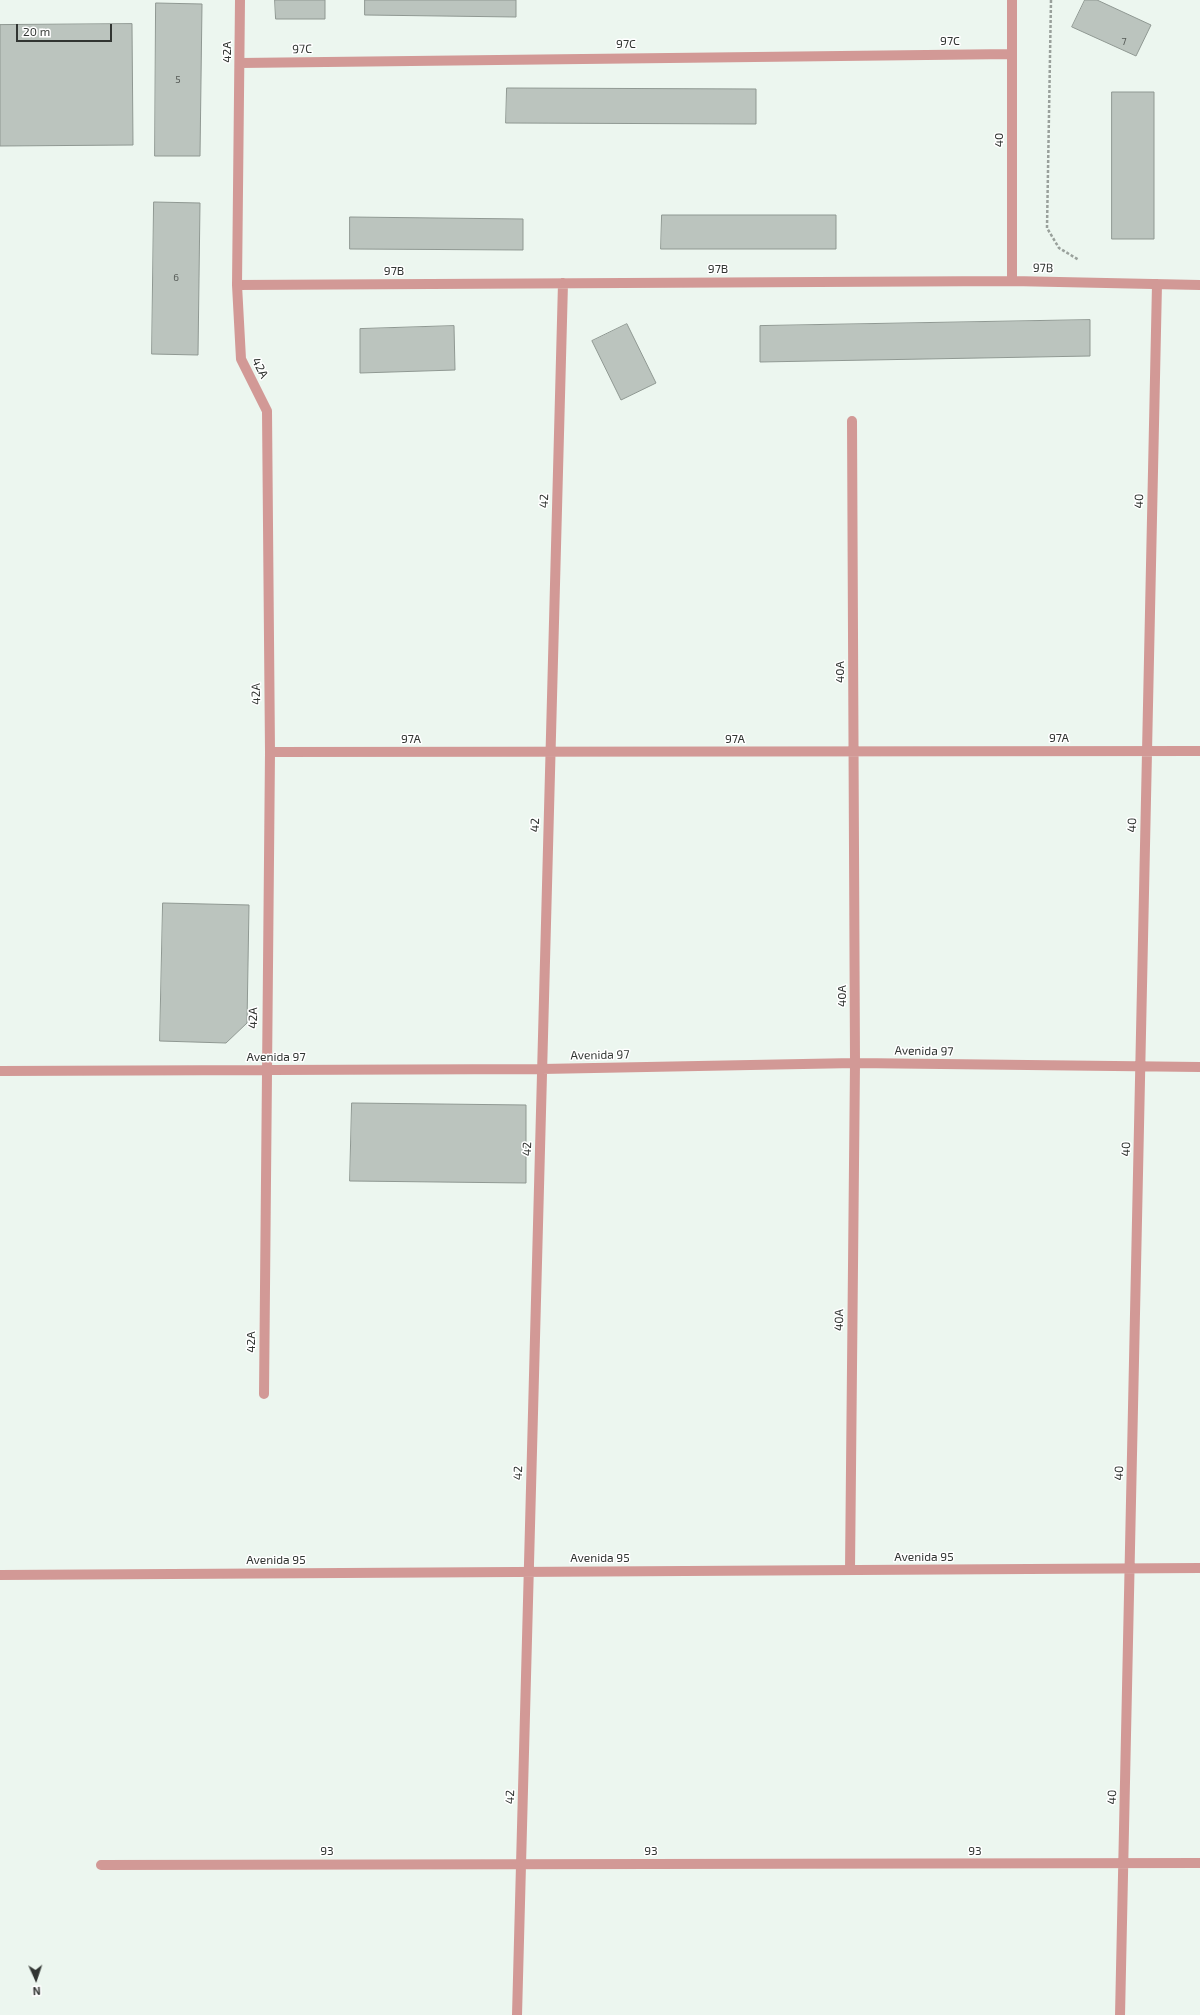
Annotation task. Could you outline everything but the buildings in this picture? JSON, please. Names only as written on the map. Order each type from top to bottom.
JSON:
[{"type":"street","name":"42A","points":[[240,0],[237,285],[241,359],[267,411],[270,752],[264,1394]]},
{"type":"street","name":"40","points":[[1012,0],[1012,281]]},
{"type":"street","name":"97C","points":[[240,63],[565,58],[1012,54]]},
{"type":"street","name":"97B","points":[[237,285],[1012,281],[1200,285]]},
{"type":"street","name":"42","points":[[517,2015],[562,283]]},
{"type":"street","name":"40","points":[[1120,2015],[1157,284]]},
{"type":"street","name":"40A","points":[[850,1570],[855,1063],[852,421]]},
{"type":"street","name":"97A","points":[[270,752],[1200,751]]},
{"type":"street","name":"Avenida 97","points":[[0,1071],[542,1069],[855,1063],[1200,1067]]},
{"type":"street","name":"Avenida 95","points":[[0,1575],[1200,1568]]},
{"type":"street","name":"93","points":[[101,1865],[1200,1863]]},
{"type":"path","points":[[1050,0],[1047,228],[1059,248],[1085,264]]}]
